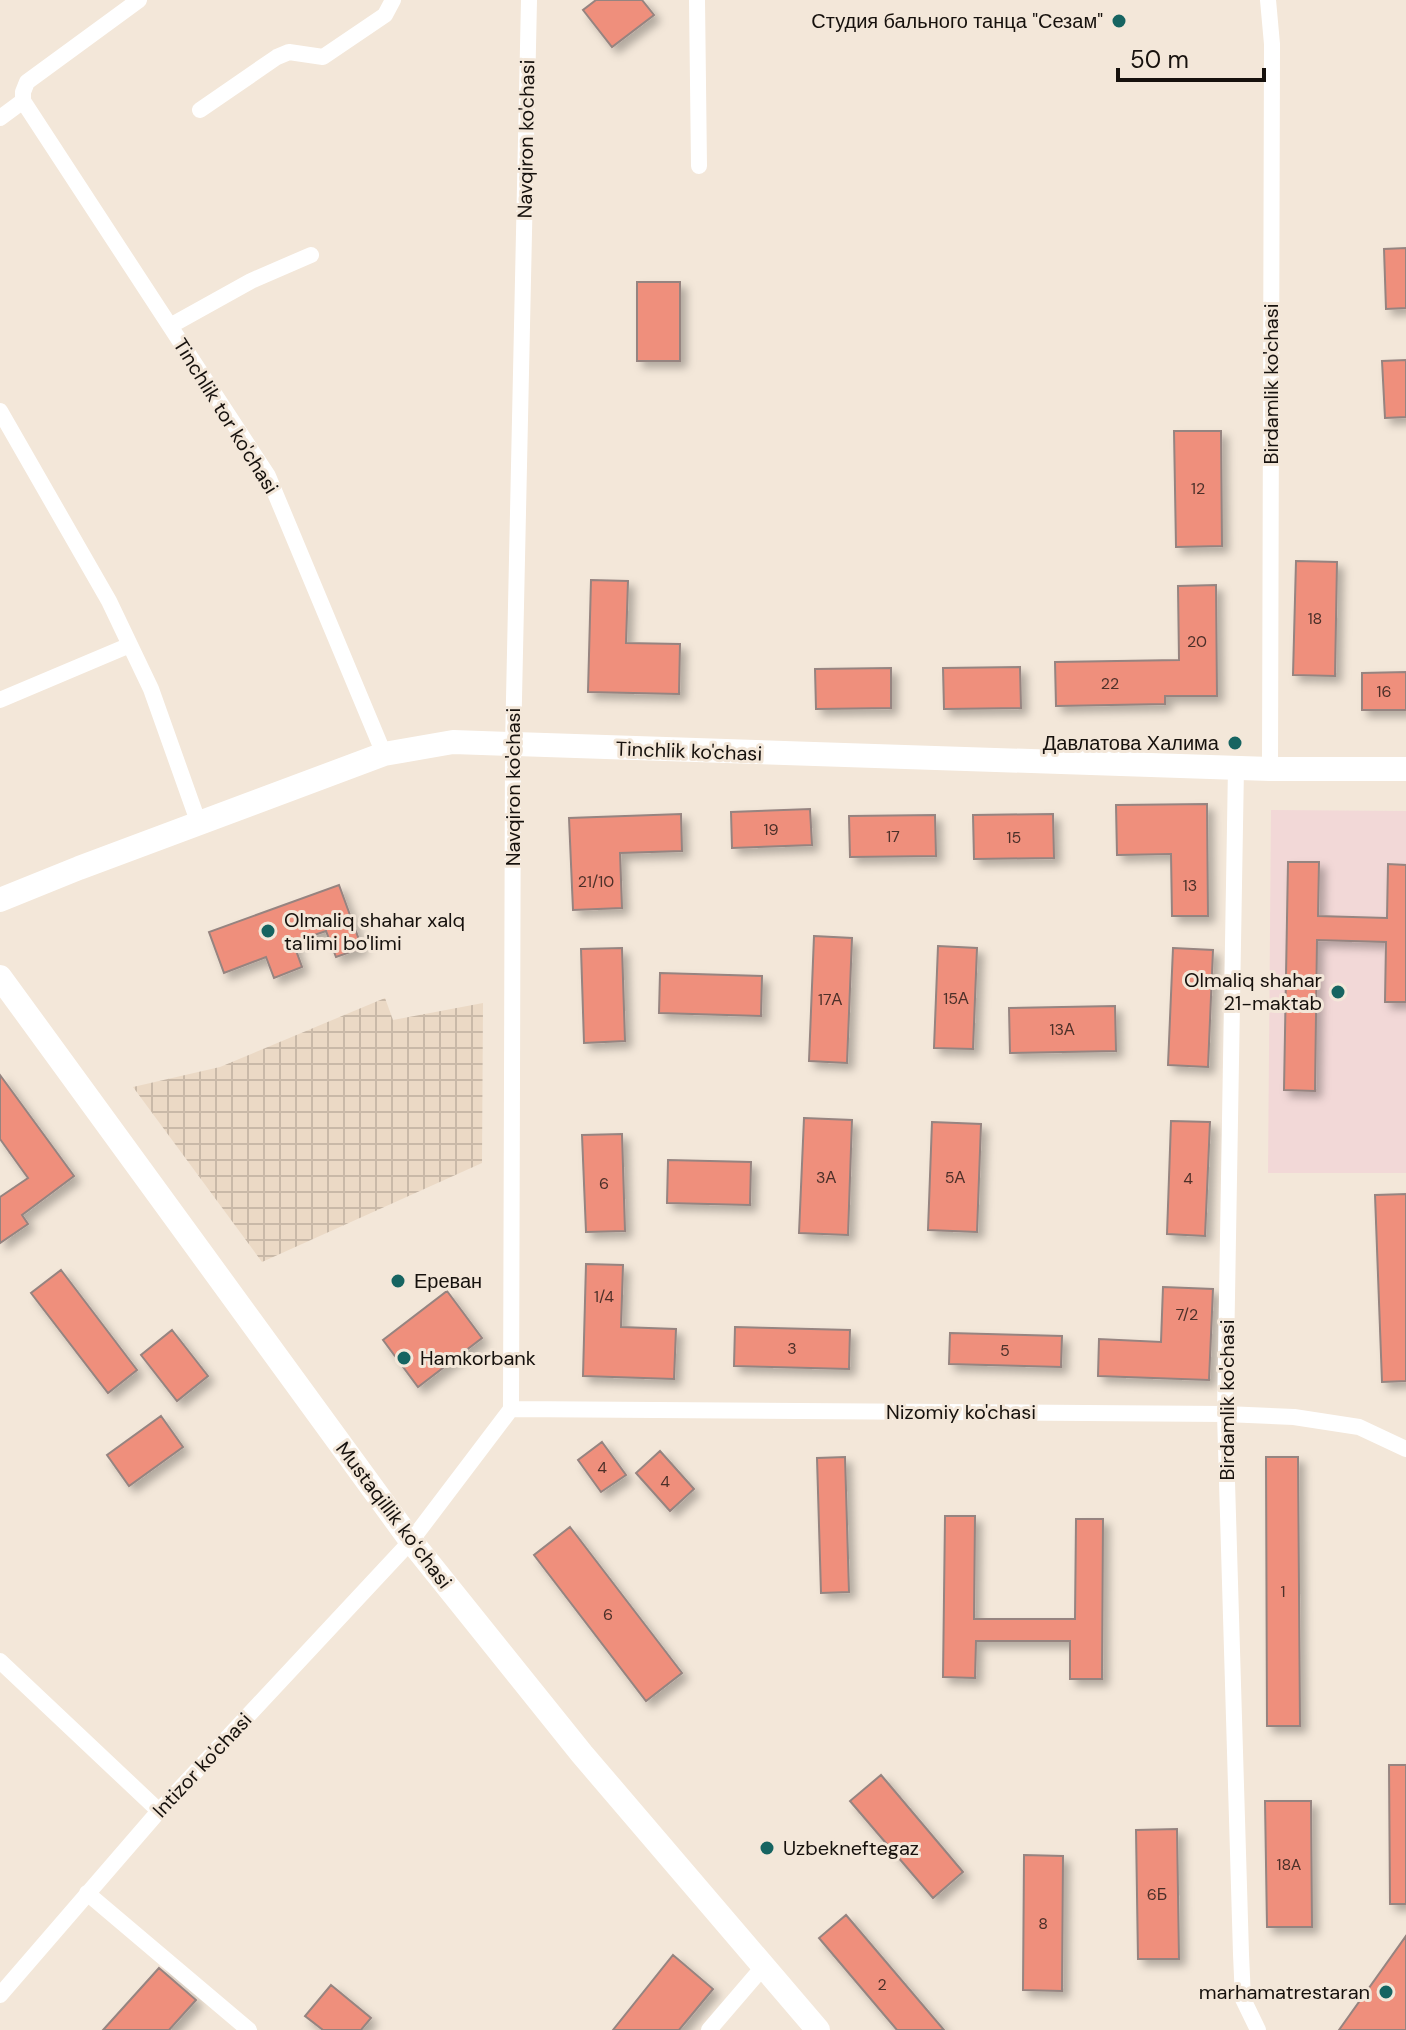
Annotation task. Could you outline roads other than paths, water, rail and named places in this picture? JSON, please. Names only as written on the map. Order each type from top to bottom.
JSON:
[{"type":"main road","name":"Tinchlik ko'chasi","points":[[0,900],[384,754],[453,742],[1270,769],[1406,769]]},
{"type":"main road","name":"Mustaqillik koʻchasi","points":[[0,977],[411,1541],[582,1754],[818,2030]]},
{"type":"street","points":[[0,118],[23,101],[27,82],[139,0]]},
{"type":"street","points":[[200,110],[277,57],[289,52],[323,57],[385,15],[393,0]]},
{"type":"street","name":"Navqiron ko'chasi","points":[[511,1409],[513,745],[529,0]]},
{"type":"street","points":[[697,0],[699,166]]},
{"type":"street","name":"Birdamlik ko'chasi","points":[[1268,0],[1272,44],[1270,769]]},
{"type":"street","name":"Tinchlik tor ko'chasi","points":[[23,101],[268,476],[384,754]]},
{"type":"street","points":[[170,326],[251,281],[311,255]]},
{"type":"street","points":[[0,411],[109,601],[151,689],[199,824]]},
{"type":"street","points":[[0,700],[130,645]]},
{"type":"street","name":"Birdamlik ko'chasi","points":[[1236,767],[1225,1414],[1243,1999],[1258,2030]]},
{"type":"street","points":[[411,1541],[511,1409]]},
{"type":"street","name":"Nizomiy ko'chasi","points":[[511,1409],[1294,1417],[1359,1427],[1406,1449]]},
{"type":"street","name":"Intizor ko'chasi","points":[[0,1995],[159,1811],[411,1541]]},
{"type":"street","points":[[0,1661],[159,1811]]},
{"type":"street","points":[[87,1893],[249,2030]]},
{"type":"street","points":[[709,2030],[763,1967]]},
{"type":"place","name":"Студия бального танца \"Сезам\"","points":[[1119,21]]},
{"type":"place","name":"Давлатова Халима","points":[[1235,743]]},
{"type":"place","name":"Olmaliq shahar xalq ta'limi bo'limi","points":[[268,931]]},
{"type":"place","name":"Olmaliq shahar 21-maktab","points":[[1338,992]]},
{"type":"place","name":"Ереван","points":[[398,1281]]},
{"type":"place","name":"Hamkorbank","points":[[404,1358]]},
{"type":"place","name":"Uzbekneftegaz","points":[[767,1848]]},
{"type":"place","name":"marhamatrestaran","points":[[1386,1992]]}]
